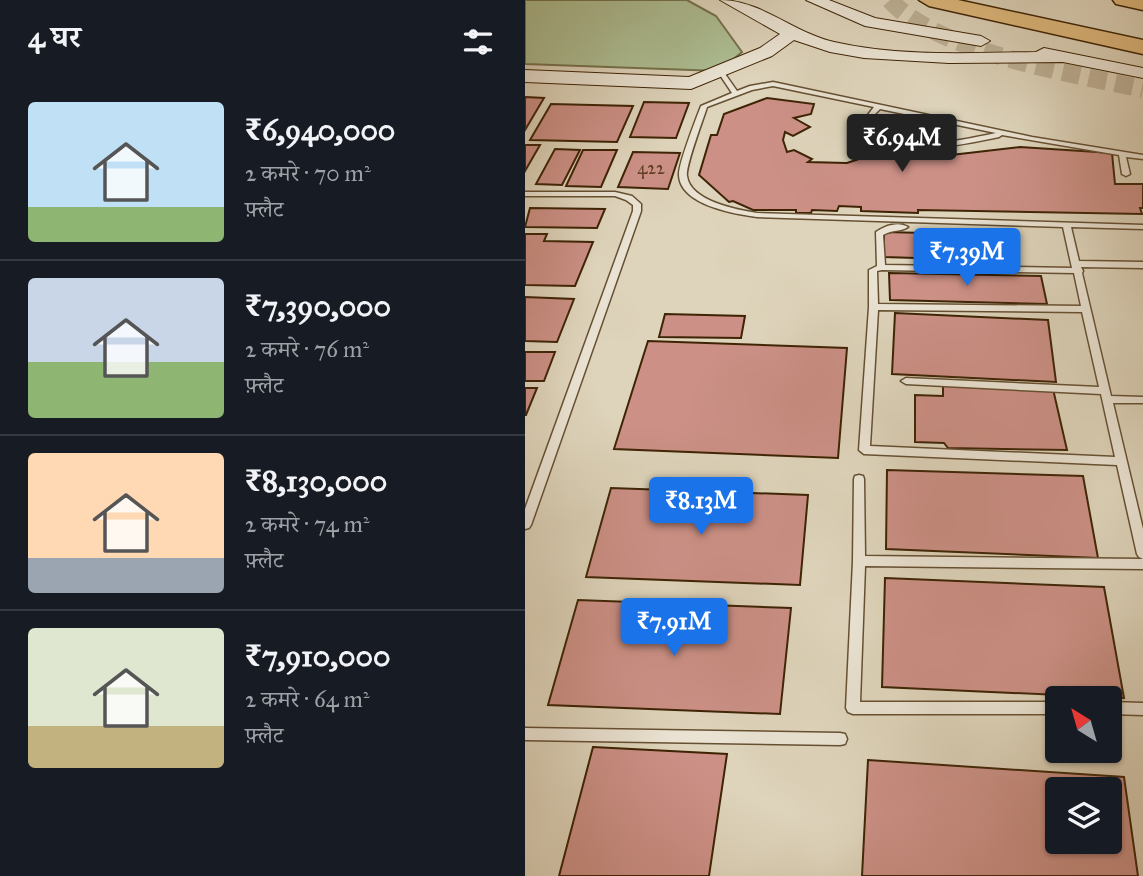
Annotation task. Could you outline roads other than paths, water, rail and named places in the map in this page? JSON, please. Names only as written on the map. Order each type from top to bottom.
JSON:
[{"type":"highway","points":[[929,0],[1143,47]]},
{"type":"highway","points":[[1123,0],[1143,4]]},
{"type":"main road","points":[[728,0],[792,33],[835,48],[892,53],[1062,57]]},
{"type":"main road","points":[[814,0],[871,22],[1143,73]]},
{"type":"main road","points":[[525,76],[691,83],[766,52],[792,33]]},
{"type":"main road","points":[[525,62],[683,64],[707,67],[718,74]]},
{"type":"lane","points":[[718,74],[735,93]]},
{"type":"lane","points":[[1068,229],[757,215],[730,211],[703,200],[687,187],[682,174],[699,113],[713,100],[773,84],[1005,134],[1143,157]]},
{"type":"lane","points":[[879,106],[870,116],[870,124],[884,138],[895,142],[933,144],[1005,134]]},
{"type":"lane","points":[[1122,153],[1126,174]]},
{"type":"lane","points":[[525,194],[615,194],[629,198],[637,204],[637,211],[525,525]]},
{"type":"lane","points":[[881,267],[879,234],[888,228],[1068,229],[1143,223]]},
{"type":"lane","points":[[1068,229],[1142,545]]},
{"type":"lane","points":[[1122,461],[864,450],[874,307],[872,272],[881,267],[1143,265]]},
{"type":"lane","points":[[874,307],[1087,309]]},
{"type":"lane","points":[[906,382],[1107,395],[1143,400]]},
{"type":"lane","points":[[859,479],[859,561],[853,708],[1045,708]]},
{"type":"lane","points":[[859,561],[1143,564]]},
{"type":"lane","points":[[1122,708],[1143,709]]},
{"type":"lane","points":[[525,734],[840,739]]},
{"type":"tunnel","points":[[890,0],[911,18],[939,34],[972,47],[1045,68],[1143,89]]}]
